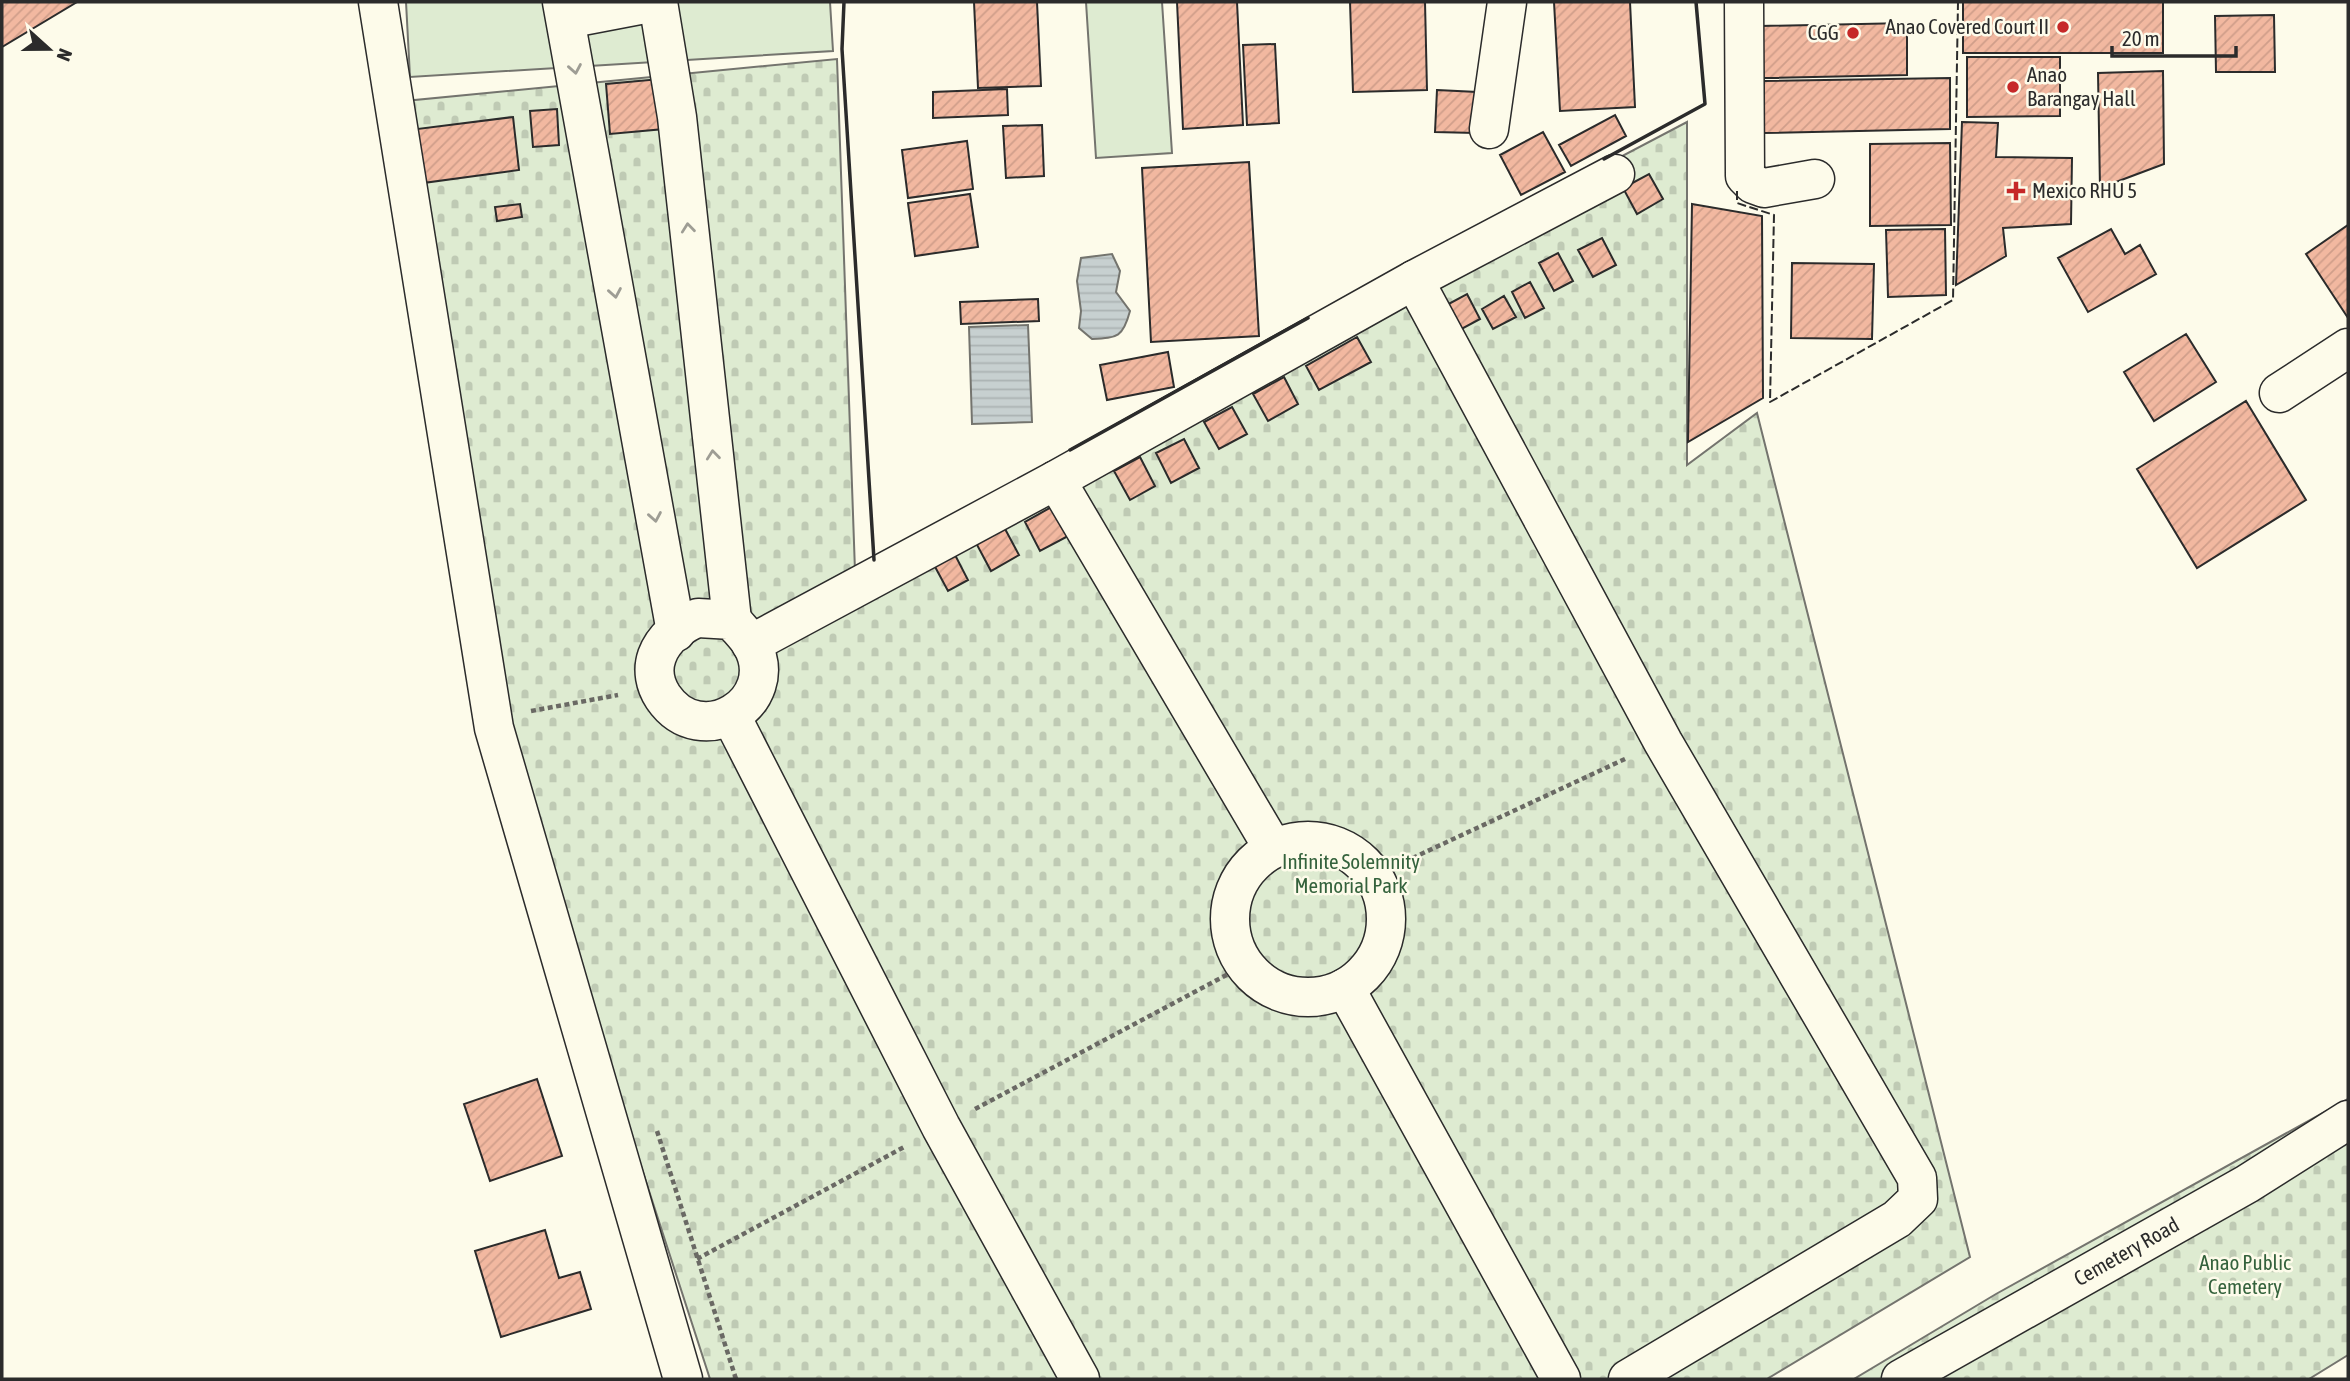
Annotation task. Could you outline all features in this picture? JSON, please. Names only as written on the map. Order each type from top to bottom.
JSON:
[{"type":"street","points":[[378,2],[494,728],[683,1379]]},
{"type":"street","points":[[676,632],[564,10],[656,2],[677,117],[741,632],[758,661],[758,680],[746,704],[732,716],[703,722],[694,721],[670,708],[657,688],[655,660],[662,643],[676,632],[689,621],[698,618],[741,632],[1056,480],[1414,280],[1615,174]]},
{"type":"street","points":[[1489,129],[1507,2]]},
{"type":"street","points":[[1744,2],[1745,176],[1753,184],[1764,188],[1815,179]]},
{"type":"street","points":[[1414,280],[1663,742],[1917,1178],[1918,1199],[1897,1219],[1628,1379]]},
{"type":"street","points":[[2279,393],[2348,348]]},
{"type":"street","points":[[1056,480],[1273,848]]},
{"type":"street","points":[[732,716],[941,1127],[1080,1379]]},
{"type":"street","points":[[1309,840],[1348,851],[1374,876],[1384,898],[1387,920],[1381,948],[1366,972],[1345,989],[1327,995],[1286,995],[1261,982],[1236,951],[1230,919],[1232,901],[1243,876],[1273,848],[1309,840]]},
{"type":"street","points":[[1345,989],[1561,1379]]},
{"type":"street","name":"Cemetery Road","points":[[1901,1379],[2247,1184],[2348,1120]]},
{"type":"path","points":[[526,716],[529,712],[540,709],[657,688]]},
{"type":"path","points":[[1374,876],[1663,742]]},
{"type":"path","points":[[655,1127],[736,1379]]},
{"type":"green space","points":[[406,2],[830,2],[833,51],[410,77]]},
{"type":"green space","points":[[1086,2],[1162,2],[1172,153],[1096,158]]},
{"type":"green space","name":"Infinite Solemnity Memorial Park","points":[[837,59],[855,571],[1264,344],[1687,122],[1687,465],[1757,413],[1970,1257],[1767,1379],[710,1379],[508,756],[405,101]]},
{"type":"green space","name":"Anao Public Cemetery","points":[[2348,1099],[2348,1355],[2309,1379],[1854,1379],[1996,1294]]},
{"type":"shaded area","points":[[1112,254],[1120,271],[1116,292],[1130,311],[1122,331],[1114,337],[1092,339],[1079,328],[1081,311],[1077,281],[1081,258]]},
{"type":"shaded area","points":[[1028,325],[1032,422],[972,424],[969,327]]},
{"type":"building","points":[[2,2],[77,2],[2,47]]},
{"type":"building","points":[[974,2],[1037,2],[1041,86],[978,88]]},
{"type":"building","points":[[1177,2],[1237,2],[1243,125],[1183,129]]},
{"type":"building","points":[[1350,2],[1425,2],[1427,90],[1353,92]]},
{"type":"building","points":[[1554,2],[1630,2],[1635,107],[1560,111]]},
{"type":"building","name":"Anao Covered Court II","points":[[1963,2],[2163,2],[2163,53],[1963,53]]},
{"type":"building","points":[[2274,15],[2275,72],[2216,72],[2215,16]]},
{"type":"building","points":[[1907,23],[1907,75],[1762,78],[1761,26]]},
{"type":"building","points":[[1275,44],[1279,123],[1247,125],[1243,45]]},
{"type":"building","name":"Anao Barangay Hall","points":[[1967,57],[2060,57],[2060,116],[1967,117]]},
{"type":"building","points":[[2163,71],[2164,164],[2100,188],[2098,73]]},
{"type":"building","points":[[1950,78],[1950,129],[1763,133],[1763,81]]},
{"type":"building","points":[[660,79],[664,129],[610,134],[606,84]]},
{"type":"building","points":[[1007,89],[1008,115],[933,118],[933,92]]},
{"type":"building","points":[[1437,90],[1477,92],[1475,133],[1435,132]]},
{"type":"building","points":[[557,109],[559,145],[533,147],[530,111]]},
{"type":"building","points":[[1615,115],[1626,136],[1571,166],[1559,145]]},
{"type":"building","points":[[513,117],[519,170],[423,183],[417,129]]},
{"type":"building","name":"Mexico RHU 5","points":[[1962,122],[1998,123],[1996,157],[2072,158],[2071,224],[2003,228],[2006,256],[1956,285]]},
{"type":"building","points":[[1042,125],[1044,176],[1006,178],[1003,126]]},
{"type":"building","points":[[1543,132],[1565,172],[1521,195],[1500,155]]},
{"type":"building","points":[[967,141],[973,189],[908,198],[902,150]]},
{"type":"building","points":[[1950,143],[1951,225],[1870,226],[1870,144]]},
{"type":"building","points":[[1249,162],[1259,336],[1151,342],[1142,168]]},
{"type":"building","points":[[1649,174],[1663,199],[1637,214],[1623,188]]},
{"type":"building","points":[[970,194],[978,247],[915,256],[908,203]]},
{"type":"building","points":[[520,204],[522,217],[497,221],[495,207]]},
{"type":"building","points":[[1692,204],[1762,216],[1763,398],[1688,442]]},
{"type":"building","points":[[2348,225],[2348,318],[2306,254]]},
{"type":"building","points":[[1945,229],[1946,295],[1888,297],[1886,230]]},
{"type":"building","points":[[2111,229],[2125,254],[2140,245],[2156,274],[2088,312],[2058,258]]},
{"type":"building","points":[[1602,238],[1616,265],[1593,277],[1578,250]]},
{"type":"building","points":[[1558,253],[1573,281],[1554,291],[1539,263]]},
{"type":"building","points":[[1792,263],[1874,264],[1872,339],[1791,338]]},
{"type":"building","points":[[1530,282],[1544,308],[1525,318],[1512,292]]},
{"type":"building","points":[[1467,294],[1480,319],[1456,332],[1443,307]]},
{"type":"building","points":[[1504,296],[1516,317],[1493,329],[1482,309]]},
{"type":"building","points":[[1038,299],[1039,321],[961,324],[960,302]]},
{"type":"building","points":[[2186,334],[2216,382],[2154,421],[2124,372]]},
{"type":"building","points":[[1357,337],[1371,362],[1319,390],[1306,366]]},
{"type":"building","points":[[1168,352],[1174,387],[1107,400],[1100,365]]},
{"type":"building","points":[[1284,377],[1298,404],[1268,421],[1253,394]]},
{"type":"building","points":[[2246,401],[2306,500],[2197,568],[2137,469]]},
{"type":"building","points":[[1232,407],[1247,434],[1219,449],[1204,422]]},
{"type":"building","points":[[1184,439],[1199,468],[1171,483],[1156,453]]},
{"type":"building","points":[[1140,457],[1155,486],[1130,500],[1114,471]]},
{"type":"building","points":[[1055,505],[1070,535],[1040,551],[1025,522]]},
{"type":"building","points":[[1004,527],[1019,555],[991,571],[976,543]]},
{"type":"building","points":[[953,551],[968,580],[948,591],[933,563]]},
{"type":"building","points":[[537,1079],[562,1156],[490,1181],[464,1104]]},
{"type":"building","points":[[545,1230],[559,1278],[580,1272],[591,1309],[501,1337],[475,1251]]},
{"type":"fence","points":[[1737,191],[1737,203],[1774,215],[1770,402],[1953,300],[1958,2]]},
{"type":"wall","points":[[844,2],[842,49],[874,560]]},
{"type":"wall","points":[[1604,159],[1705,104],[1696,2]]},
{"type":"wall","points":[[1070,450],[1308,318]]},
{"type":"place","name":"Anao Covered Court II","points":[[2063,27]]},
{"type":"place","name":"CGG","points":[[1853,33]]},
{"type":"place","name":"Anao Barangay Hall","points":[[2013,87]]},
{"type":"place","name":"Mexico RHU 5","points":[[2016,191]]}]
